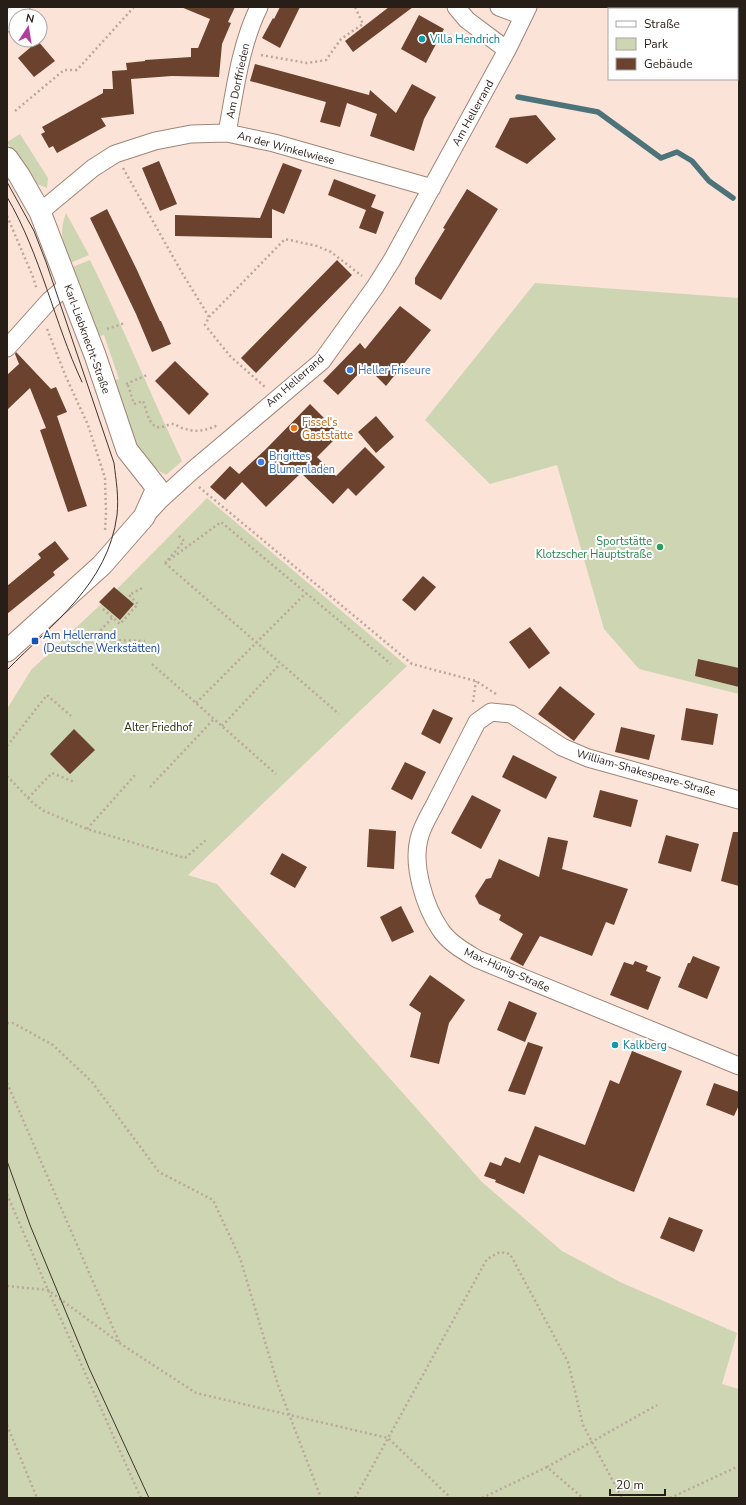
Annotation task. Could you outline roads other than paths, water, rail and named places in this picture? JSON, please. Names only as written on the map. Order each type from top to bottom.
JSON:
[{"type":"street","points":[[7,23],[21,7]]},
{"type":"street","name":"Am Dorffrieden","points":[[227,133],[242,52],[259,7]]},
{"type":"street","points":[[456,7],[467,20],[507,50]]},
{"type":"street","points":[[499,7],[526,11]]},
{"type":"street","name":"Am Hellerrand","points":[[7,651],[97,570],[159,501],[186,476],[276,398],[322,361],[392,260],[507,50],[526,11]]},
{"type":"street","name":"An der Winkelwiese","points":[[40,212],[93,168],[116,154],[155,141],[191,134],[227,133],[274,143],[432,188]]},
{"type":"street","name":"Karl-Liebknecht-Straße","points":[[7,158],[40,212],[95,355],[127,450],[157,488],[144,517]]},
{"type":"street","points":[[7,348],[50,300],[68,285]]},
{"type":"street","name":"William-Shakespeare-Straße","points":[[491,712],[511,714],[562,747],[588,758],[739,800]]},
{"type":"street","name":"Max-Hünig-Straße","points":[[491,712],[477,722],[429,816],[419,839],[417,862],[421,884],[428,906],[440,930],[457,947],[477,959],[739,1066]]},
{"type":"waterway","points":[[518,97],[598,112],[661,158],[677,152],[692,161],[709,181],[733,198]]},
{"type":"tram line","points":[[7,182],[34,231],[46,262],[114,463],[118,502],[112,540],[102,562],[90,582],[76,601],[60,618],[7,670]]},
{"type":"tram line","points":[[7,197],[29,242],[63,336],[82,382]]},
{"type":"tram line","points":[[7,1161],[30,1225],[89,1368],[149,1498]]},
{"type":"place","name":"Villa Hendrich","points":[[422,39]]},
{"type":"place","name":"Heller Friseure","points":[[350,370]]},
{"type":"place","name":"Fissel's Gaststätte","points":[[294,428]]},
{"type":"place","name":"Brigittes Blumenladen","points":[[261,462]]},
{"type":"place","name":"Sportstätte Klotzscher Hauptstraße","points":[[660,547]]},
{"type":"place","name":"Am Hellerrand (Deutsche Werkstätten)","points":[[35,641]]},
{"type":"place","name":"Kalkberg","points":[[615,1045]]},
{"type":"park label","name":"Alter Friedhof","points":[[158,727]]}]
